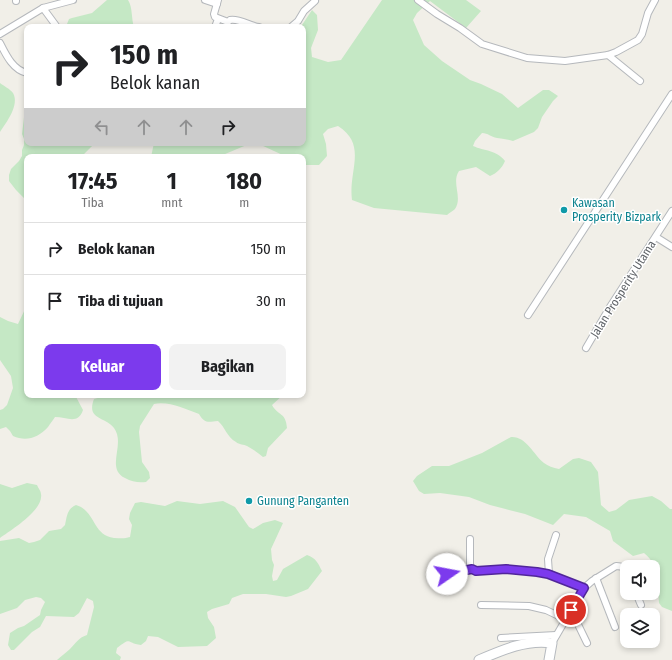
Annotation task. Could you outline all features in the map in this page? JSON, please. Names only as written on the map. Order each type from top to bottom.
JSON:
[{"type":"street","points":[[0,34],[43,8],[73,0]]},
{"type":"street","points":[[205,0],[218,2],[214,16],[228,22],[234,19],[247,24]]},
{"type":"street","points":[[295,24],[304,11],[315,0]]},
{"type":"street","points":[[418,0],[482,44],[527,58],[565,61],[608,55],[638,40],[642,34],[648,13],[656,0]]},
{"type":"street","points":[[43,8],[55,24]]},
{"type":"street","points":[[216,24],[218,18]]},
{"type":"street","points":[[0,43],[9,60],[19,70],[24,72]]},
{"type":"street","points":[[608,55],[640,82]]},
{"type":"street","points":[[528,314],[672,94]]},
{"type":"street","name":"Jalan Prosperity Utama","points":[[586,348],[610,307],[672,211]]},
{"type":"street","points":[[656,237],[672,247]]},
{"type":"street","points":[[548,574],[548,563],[556,535]]},
{"type":"street","points":[[470,538],[470,566],[472,569]]},
{"type":"street","points":[[549,660],[554,639],[584,588],[596,578],[616,566],[620,566]]},
{"type":"street","points":[[435,577],[472,569],[476,571],[519,570],[548,574],[584,588]]},
{"type":"street","points":[[596,578],[615,627]]},
{"type":"street","points":[[639,600],[641,604]]},
{"type":"street","points":[[481,605],[529,606],[546,610],[566,619]]},
{"type":"street","points":[[571,610],[587,643]]},
{"type":"street","points":[[501,638],[554,639]]},
{"type":"street","points":[[479,660],[490,658],[508,648],[554,639]]},
{"type":"green space","points":[[107,0],[128,0],[131,6],[133,24],[67,24],[69,19],[92,13]]},
{"type":"green space","points":[[382,0],[466,0],[481,11],[466,28],[430,1],[417,13],[413,20],[424,45],[442,61],[470,80],[502,94],[518,108],[543,90],[549,90],[558,96],[542,117],[538,128],[534,132],[513,141],[482,133],[475,141],[473,146],[494,153],[502,157],[505,161],[499,170],[490,176],[476,167],[459,171],[456,180],[457,204],[455,209],[447,215],[374,208],[352,200],[351,189],[355,150],[347,133],[338,126],[328,129],[323,134],[327,156],[319,165],[306,165],[306,154],[280,154],[263,146],[306,146],[306,24],[303,24],[312,10],[317,15],[318,30],[311,48],[312,57],[328,62],[341,60]]},
{"type":"green space","points":[[0,83],[13,93],[15,103],[6,124],[0,132]]},
{"type":"green space","points":[[24,118],[24,139],[22,134]]},
{"type":"green space","points":[[24,145],[92,146],[84,154],[24,154],[24,198],[9,181],[11,169],[22,156]]},
{"type":"green space","points":[[153,146],[244,146],[225,154],[152,154]]},
{"type":"green space","points":[[24,311],[24,398],[77,398],[83,410],[81,415],[75,419],[55,417],[44,431],[32,438],[27,439],[13,436],[6,427],[0,429],[0,410],[7,405],[13,388],[11,376],[0,360],[0,317],[18,324]]},
{"type":"green space","points":[[280,398],[272,405],[285,419],[287,428],[268,448],[266,456],[263,457],[246,445],[239,444],[233,440],[218,421],[207,422],[199,414],[177,406],[160,403],[154,404],[140,426],[139,432],[142,462],[149,472],[150,478],[146,482],[136,482],[119,474],[116,462],[118,441],[117,434],[110,424],[98,417],[92,411],[94,399]]},
{"type":"green space","points":[[511,437],[516,437],[525,442],[544,463],[549,466],[559,469],[573,459],[579,458],[591,462],[598,472],[601,505],[609,512],[616,510],[629,500],[652,496],[672,509],[672,611],[662,607],[659,603],[660,560],[650,560],[644,553],[633,556],[613,541],[610,531],[586,517],[564,514],[553,525],[525,514],[490,505],[469,497],[440,493],[424,494],[419,491],[413,481],[417,476],[432,466],[449,466],[482,453]]},
{"type":"green space","points":[[27,483],[37,485],[41,493],[41,500],[26,519],[0,538],[0,484],[12,488]]},
{"type":"green space","points":[[177,501],[200,504],[223,501],[235,507],[249,527],[253,529],[263,523],[275,520],[283,523],[271,549],[274,565],[272,576],[273,581],[277,580],[283,569],[307,555],[315,559],[322,571],[308,589],[291,596],[286,597],[266,594],[243,594],[232,598],[229,604],[207,612],[208,618],[214,627],[216,638],[207,646],[178,647],[158,637],[148,636],[146,641],[141,645],[127,641],[117,648],[116,653],[121,657],[120,660],[57,660],[79,639],[87,635],[94,607],[93,601],[87,598],[79,613],[74,617],[46,616],[40,627],[32,632],[14,650],[11,650],[8,645],[10,633],[24,626],[40,615],[45,602],[41,598],[36,597],[25,600],[17,608],[0,614],[0,541],[19,538],[29,543],[40,540],[49,531],[61,529],[65,525],[69,511],[76,505],[87,512],[98,528],[107,536],[114,538],[128,538],[130,537],[132,525],[129,519],[130,513],[135,503],[141,502],[165,506]]},
{"type":"place","name":"Kawasan Prosperity Bizpark","points":[[564,210]]},
{"type":"place","name":"Gunung Panganten","points":[[249,501]]},
{"type":"route","points":[[447,574],[472,569],[476,571],[506,569],[548,574],[584,588],[571,610]]}]
